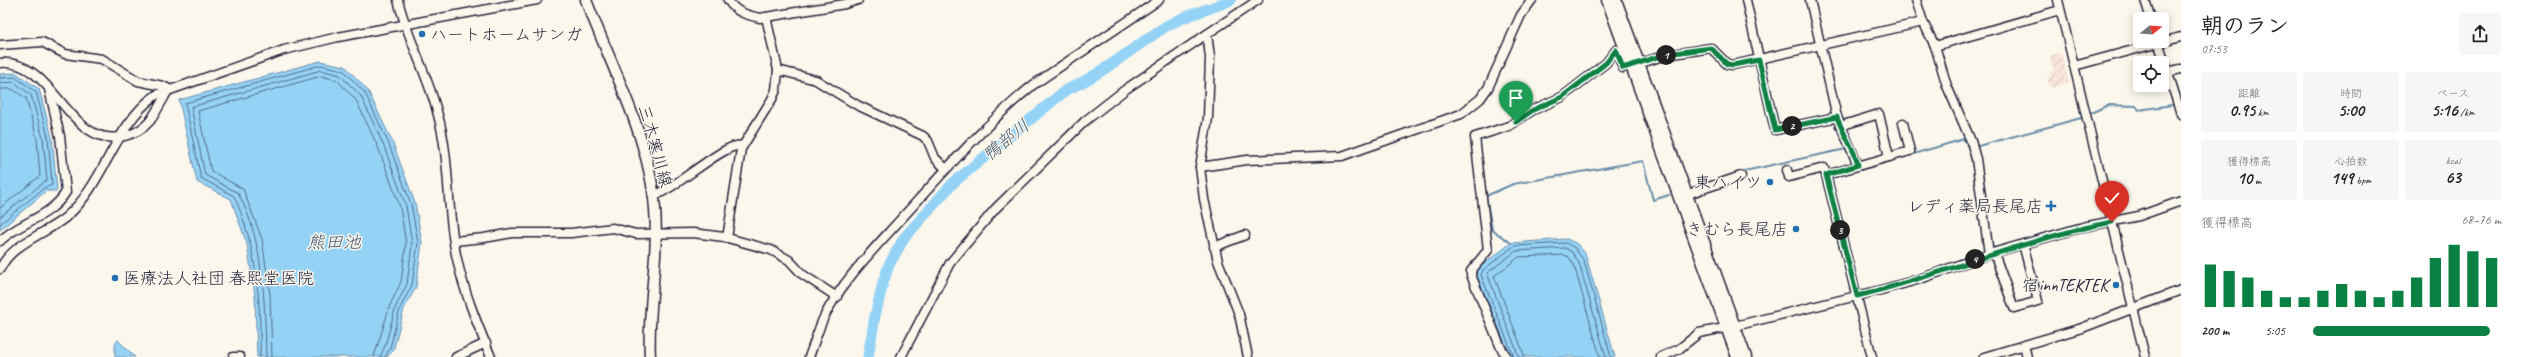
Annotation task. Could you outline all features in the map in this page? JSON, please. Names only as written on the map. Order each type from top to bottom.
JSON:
[{"type":"main road","name":"三木寒川線","points":[[586,0],[637,130],[645,155],[653,196],[656,233],[650,357]]},
{"type":"main road","points":[[1608,0],[1635,64],[1730,326],[1737,357]]},
{"type":"main road","points":[[1616,0],[1635,64]]},
{"type":"main road","points":[[1730,326],[1746,357]]},
{"type":"street","points":[[398,0],[404,25],[430,88],[438,115],[447,167],[454,241],[463,280],[491,357]]},
{"type":"street","points":[[0,269],[16,250],[67,216],[86,194],[119,138],[141,105],[156,94],[284,50],[404,25],[537,0]]},
{"type":"street","points":[[728,0],[736,9],[746,15],[766,17],[845,4],[858,0]]},
{"type":"street","points":[[809,357],[824,316],[837,297],[874,248],[946,169],[1016,99],[1033,85],[1159,0]]},
{"type":"street","points":[[901,357],[950,263],[995,209],[1085,121],[1126,89],[1258,0]]},
{"type":"street","points":[[1200,167],[1247,160],[1342,156],[1461,114],[1480,99],[1488,88],[1521,15],[1532,0]]},
{"type":"street","points":[[1746,0],[1775,130],[1837,117]]},
{"type":"street","points":[[1810,0],[1837,117],[1858,165]]},
{"type":"street","points":[[1916,0],[1923,22],[1935,46],[1947,86],[1972,146],[1992,254],[2014,308],[2038,301],[2024,244]]},
{"type":"street","points":[[2058,0],[2144,357]]},
{"type":"street","points":[[2145,0],[2149,12]]},
{"type":"street","points":[[1935,46],[2060,10]]},
{"type":"street","points":[[727,238],[738,159],[742,146],[772,99],[776,90],[778,70],[766,17]]},
{"type":"street","points":[[1507,357],[1501,348],[1471,276],[1471,270],[1488,250],[1475,137],[1509,126],[1533,110],[1562,97],[1606,63],[1616,50],[1623,68],[1667,54],[1711,48],[1727,64],[1733,65],[1923,22]]},
{"type":"street","points":[[1207,34],[1210,56],[1208,118],[1200,167],[1204,199],[1214,247],[1239,314],[1248,357]]},
{"type":"street","points":[[2169,40],[2181,37]]},
{"type":"street","points":[[0,45],[42,42],[65,54],[102,59],[138,81],[164,86],[169,89]]},
{"type":"street","points":[[2074,66],[2137,48]]},
{"type":"street","points":[[0,62],[16,65],[29,71],[49,86],[85,127],[107,137],[119,138],[141,129],[150,121],[169,89]]},
{"type":"street","points":[[2169,72],[2181,69]]},
{"type":"street","points":[[778,70],[816,80],[857,105],[923,136],[928,141],[934,158],[946,169]]},
{"type":"street","points":[[2169,77],[2179,104],[2181,114]]},
{"type":"street","points":[[0,241],[12,231],[52,209],[66,192],[60,136],[49,86]]},
{"type":"street","points":[[1840,126],[1879,114],[1889,157]]},
{"type":"street","points":[[1826,175],[1910,151],[1903,123]]},
{"type":"street","points":[[653,196],[676,186],[717,154],[735,146],[742,146]]},
{"type":"street","points":[[1787,170],[1789,177],[1824,168],[1872,357]]},
{"type":"street","points":[[1683,196],[1741,176]]},
{"type":"street","points":[[1661,357],[1679,349],[1700,333],[1857,296],[1920,279],[2024,244],[2139,216],[2181,201]]},
{"type":"street","points":[[454,241],[512,233],[571,233],[613,228],[636,234],[693,233],[727,238],[771,250],[789,260],[802,274],[837,297]]},
{"type":"street","points":[[1214,247],[1245,235]]},
{"type":"street","points":[[1984,357],[2082,328],[2132,307],[2181,290]]},
{"type":"street","points":[[456,357],[486,343]]},
{"type":"street","points":[[2024,346],[2027,357]]},
{"type":"street","points":[[233,357],[240,357]]},
{"type":"shaded area","points":[[2061,53],[2069,83],[2050,88],[2047,77],[2051,76],[2050,72],[2054,70],[2050,55]]},
{"type":"water","name":"熊田池","points":[[320,61],[345,66],[368,91],[392,141],[415,203],[422,243],[416,287],[404,309],[393,351],[387,357],[257,357],[255,296],[247,244],[231,199],[197,182],[179,100]]},
{"type":"water","points":[[16,73],[39,89],[52,137],[57,191],[46,191],[0,230],[0,74]]},
{"type":"water","points":[[1567,239],[1577,244],[1585,253],[1615,357],[1511,357],[1476,274],[1480,267],[1511,243]]},
{"type":"water","points":[[118,340],[135,357],[115,357],[115,344]]},
{"type":"waterway","name":"鴨部川","points":[[868,357],[875,316],[889,265],[904,238],[953,183],[1066,90],[1092,77],[1165,27],[1189,15],[1231,0]]},
{"type":"waterway","points":[[2091,113],[2108,105],[2136,106],[2139,110],[2172,105]]},
{"type":"waterway","points":[[1978,146],[2081,118]]},
{"type":"waterway","points":[[1910,155],[1964,139],[1969,149]]},
{"type":"waterway","points":[[1740,172],[1846,149],[1850,155]]},
{"type":"waterway","points":[[1860,170],[1904,157]]},
{"type":"waterway","points":[[1511,243],[1492,230],[1486,196],[1513,184],[1643,161],[1653,200],[1669,195]]},
{"type":"place","name":"ハートホームサンガ","points":[[422,34]]},
{"type":"place","name":"東ハイツ","points":[[1770,182]]},
{"type":"place","name":"レディ薬局長尾店","points":[[2051,206]]},
{"type":"place","name":"きむら長尾店","points":[[1796,229]]},
{"type":"place","name":"医療法人社団 春熙堂医院","points":[[115,278]]},
{"type":"place","name":"宿innTEKTEK","points":[[2116,285]]},
{"type":"route","points":[[1516,122],[1533,110],[1562,97],[1606,63],[1612,53],[1616,50],[1623,68],[1667,54],[1698,51],[1711,48],[1716,51],[1727,64],[1733,65],[1759,60],[1775,130],[1837,117],[1848,144],[1857,159],[1858,165],[1826,175],[1857,296],[1920,279],[1994,253],[2083,227],[2112,222]]}]
